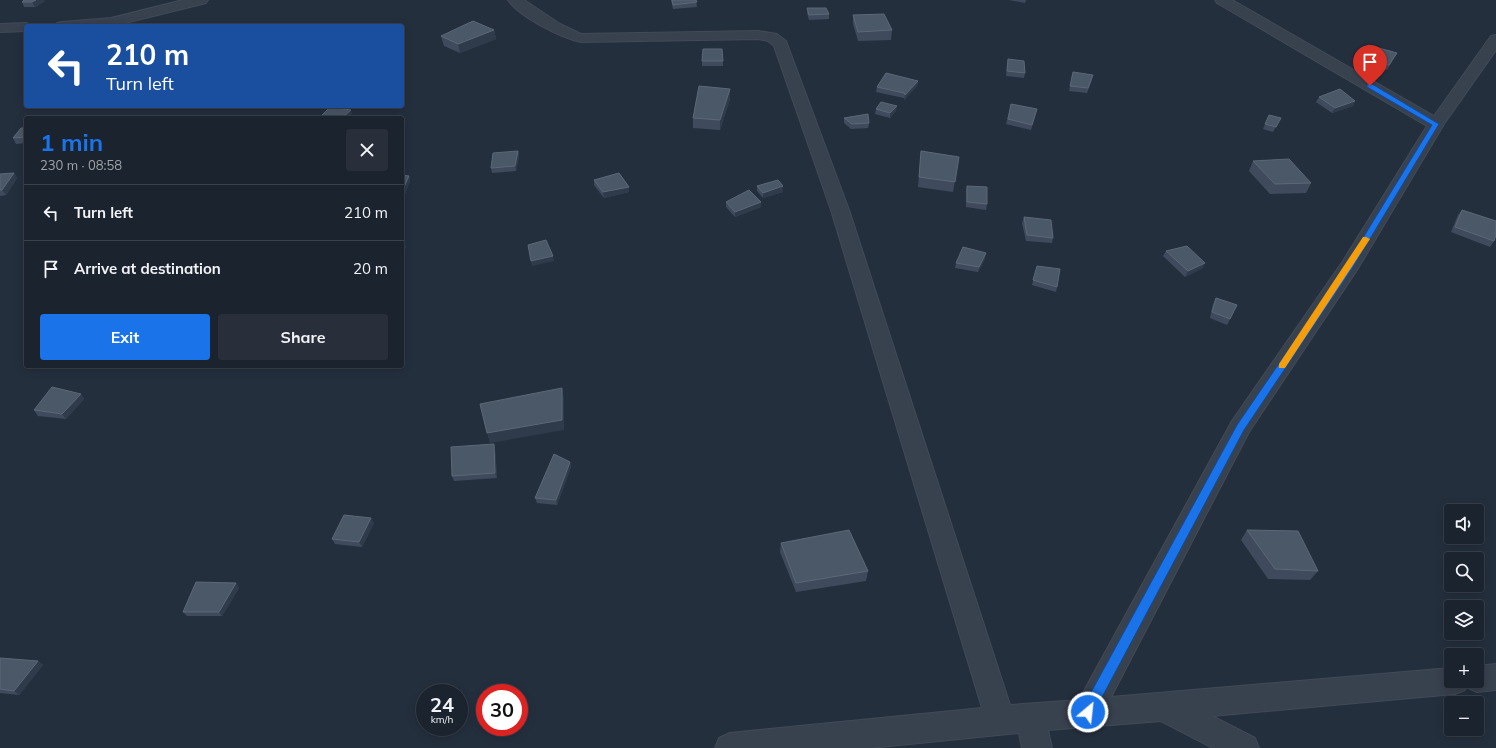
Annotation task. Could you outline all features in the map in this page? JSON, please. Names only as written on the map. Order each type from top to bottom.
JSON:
[{"type":"street","points":[[86,24],[111,22],[201,0]]},
{"type":"street","points":[[515,0],[560,31],[570,36],[581,38],[758,35],[772,37],[781,44],[840,210],[1000,720]]},
{"type":"street","points":[[1222,0],[1436,124]]},
{"type":"street","points":[[0,28],[24,27]]},
{"type":"street","points":[[1088,712],[1240,427],[1350,265],[1436,124],[1496,39]]},
{"type":"street","points":[[1484,678],[1496,677]]},
{"type":"street","points":[[730,748],[1030,717],[1163,707],[1444,682]]},
{"type":"street","points":[[1163,707],[1244,748]]},
{"type":"street","points":[[1030,717],[1037,748]]},
{"type":"building","points":[[24,0],[36,0],[32,2],[22,2]]},
{"type":"building","points":[[672,0],[696,0],[697,2],[673,5]]},
{"type":"building","points":[[807,8],[826,8],[829,14],[809,15]]},
{"type":"building","points":[[884,14],[892,30],[858,32],[853,15]]},
{"type":"building","points":[[473,21],[494,30],[458,44],[441,36]]},
{"type":"building","points":[[1368,45],[1397,53],[1389,65],[1367,59]]},
{"type":"building","points":[[703,49],[722,49],[723,61],[702,61]]},
{"type":"building","points":[[1008,59],[1024,61],[1025,73],[1007,71]]},
{"type":"building","points":[[1073,72],[1093,75],[1088,88],[1070,86]]},
{"type":"building","points":[[886,73],[918,81],[905,95],[904,93],[877,87]]},
{"type":"building","points":[[699,86],[730,89],[720,120],[693,118]]},
{"type":"building","points":[[1340,89],[1355,101],[1335,108],[1319,97]]},
{"type":"building","points":[[881,102],[897,106],[890,113],[876,109]]},
{"type":"building","points":[[1011,104],[1037,109],[1032,125],[1008,119]]},
{"type":"building","points":[[329,108],[351,110],[344,116],[321,116]]},
{"type":"building","points":[[868,114],[869,123],[852,124],[844,118]]},
{"type":"building","points":[[1269,115],[1281,118],[1276,127],[1265,124]]},
{"type":"building","points":[[21,128],[24,128],[24,137],[13,138]]},
{"type":"building","points":[[518,151],[515,166],[491,168],[493,153]]},
{"type":"building","points":[[921,151],[959,157],[955,182],[919,177]]},
{"type":"building","points":[[1289,159],[1311,183],[1275,184],[1253,161]]},
{"type":"building","points":[[14,173],[2,190],[0,190],[0,174]]},
{"type":"building","points":[[619,173],[629,187],[603,192],[594,180]]},
{"type":"building","points":[[404,175],[409,176],[404,187]]},
{"type":"building","points":[[778,180],[783,186],[763,193],[757,186]]},
{"type":"building","points":[[967,186],[987,187],[987,204],[967,202]]},
{"type":"building","points":[[749,190],[761,202],[735,212],[726,202]]},
{"type":"building","points":[[1462,210],[1496,221],[1496,235],[1494,241],[1455,227]]},
{"type":"building","points":[[1024,217],[1051,220],[1053,238],[1027,235]]},
{"type":"building","points":[[546,240],[553,256],[531,261],[528,245]]},
{"type":"building","points":[[1187,246],[1205,263],[1188,271],[1166,251]]},
{"type":"building","points":[[963,247],[986,253],[979,267],[956,263]]},
{"type":"building","points":[[1037,266],[1060,269],[1057,287],[1033,280]]},
{"type":"building","points":[[1216,298],[1237,305],[1230,319],[1212,312]]},
{"type":"building","points":[[52,387],[81,394],[62,414],[34,410]]},
{"type":"building","points":[[562,388],[562,420],[487,433],[480,404]]},
{"type":"building","points":[[494,444],[495,473],[452,476],[451,447]]},
{"type":"building","points":[[554,454],[570,462],[556,500],[535,498]]},
{"type":"building","points":[[344,515],[371,518],[359,542],[332,539]]},
{"type":"building","points":[[849,530],[868,571],[796,583],[781,543]]},
{"type":"building","points":[[1247,530],[1298,531],[1318,571],[1275,569]]},
{"type":"building","points":[[196,582],[236,583],[219,612],[183,612]]},
{"type":"building","points":[[0,658],[38,661],[14,691],[0,689]]},
{"type":"slow traffic","points":[[1282,366],[1366,239]]},
{"type":"route","points":[[1088,712],[1240,427],[1350,265],[1436,124],[1370,86]]}]
